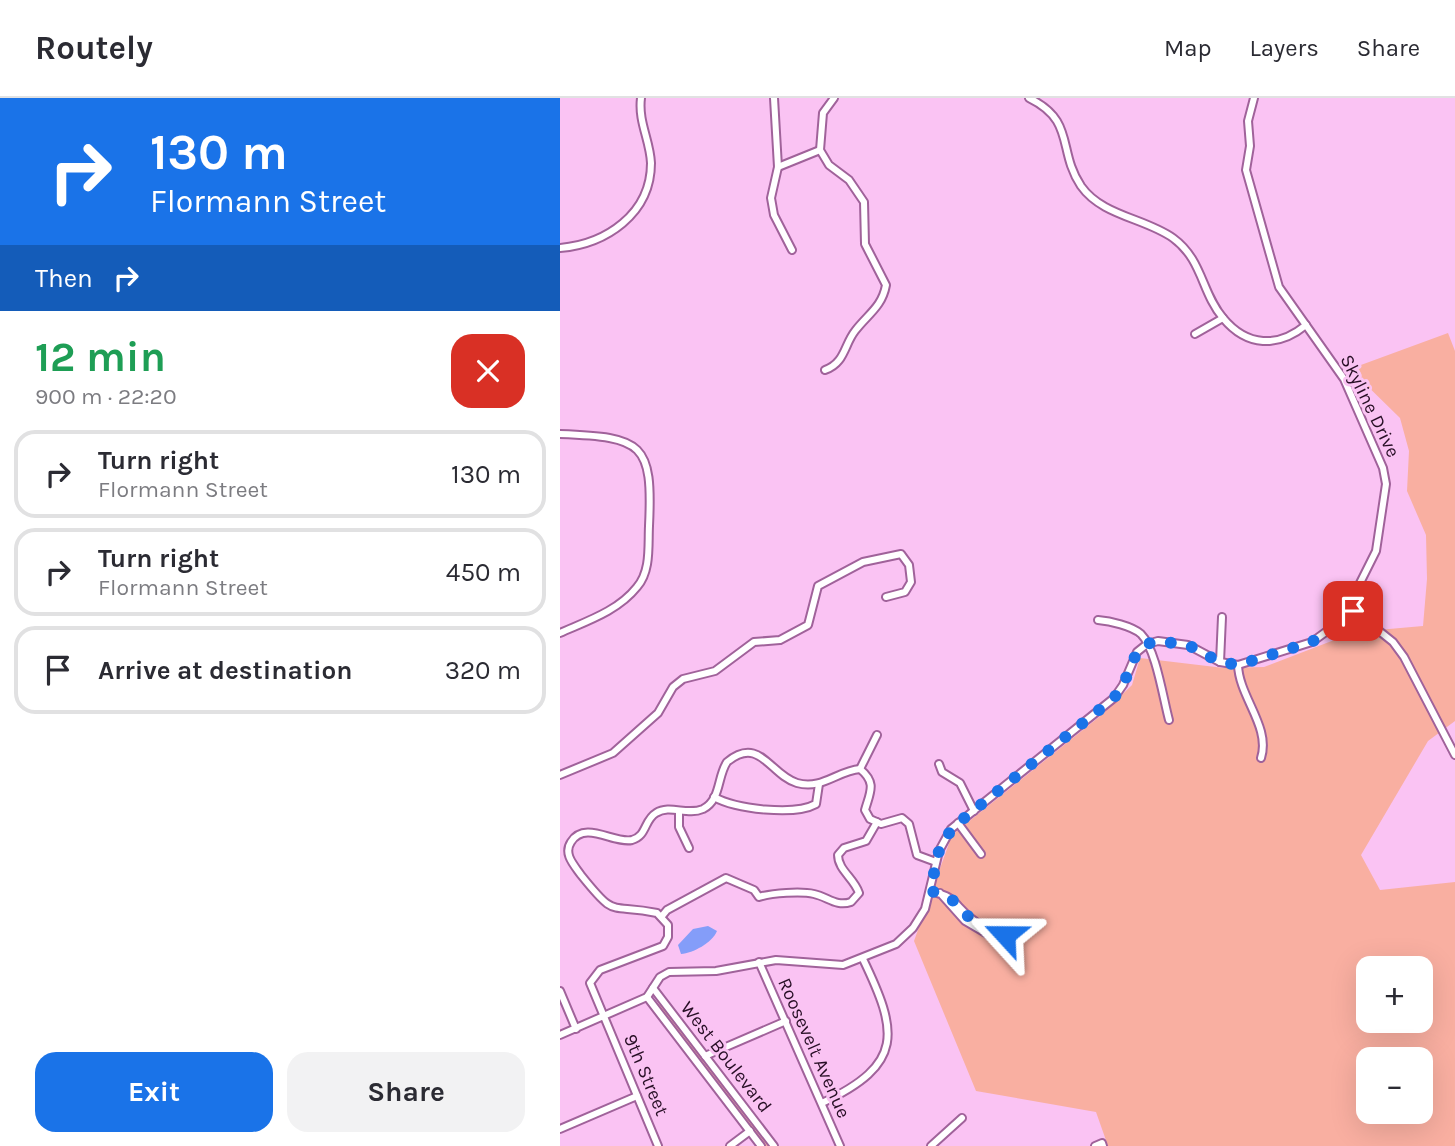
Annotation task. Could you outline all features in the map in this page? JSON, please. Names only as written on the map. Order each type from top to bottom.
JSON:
[{"type":"street","points":[[560,248],[597,241],[612,233],[626,221],[645,194],[651,162],[640,120],[641,98]]},
{"type":"street","points":[[774,98],[778,167],[771,198],[774,215],[792,250]]},
{"type":"street","points":[[825,370],[843,357],[854,332],[878,307],[886,285],[865,244],[864,202],[849,180],[829,165],[820,150],[823,113],[834,98]]},
{"type":"street","points":[[1029,98],[1048,107],[1062,129],[1070,161],[1082,187],[1109,209],[1171,237],[1194,256],[1223,318],[1249,338],[1274,343],[1291,337],[1306,326]]},
{"type":"street","name":"Skyline Drive","points":[[1254,98],[1249,113],[1250,146],[1246,170],[1279,287],[1344,379],[1383,468],[1386,484],[1376,551],[1358,587],[1360,607]]},
{"type":"street","points":[[778,167],[820,150]]},
{"type":"street","points":[[1195,334],[1223,318]]},
{"type":"street","points":[[560,434],[592,435],[633,446],[647,461],[651,480],[648,555],[640,584],[618,606],[560,634]]},
{"type":"street","points":[[560,775],[614,753],[658,713],[673,687],[683,679],[715,671],[754,642],[780,640],[808,625],[818,586],[863,562],[901,554],[909,565],[911,582],[905,592],[886,597]]},
{"type":"street","points":[[560,1035],[647,998],[660,977],[669,972],[716,971],[759,962],[788,961],[833,965],[863,958],[896,944],[907,935],[925,909],[936,862],[945,838],[958,823],[1114,698],[1123,685],[1137,652],[1147,644],[1158,641],[1188,645],[1220,662],[1238,665],[1312,642],[1360,607],[1368,622],[1393,642],[1404,657],[1455,755]]},
{"type":"street","points":[[1220,662],[1222,617]]},
{"type":"street","points":[[1098,620],[1135,631],[1147,644],[1169,720]]},
{"type":"street","points":[[1238,665],[1243,693],[1260,728],[1264,743],[1261,758]]},
{"type":"street","points":[[877,735],[860,769],[819,784],[791,780],[760,755],[745,754],[727,762],[715,797],[703,808],[680,811],[669,809],[656,813],[644,832],[635,839],[623,841],[587,833],[576,836],[569,845],[571,862],[605,904],[618,910],[651,912],[662,916],[726,878],[754,890],[759,897],[773,893],[809,893],[836,904],[851,902],[859,893],[855,882],[839,864],[838,855],[844,848],[866,841],[877,822]]},
{"type":"street","points":[[939,764],[942,772],[960,783],[974,811]]},
{"type":"street","points":[[860,769],[869,776],[872,786],[866,814],[877,822],[902,818],[909,824],[917,855],[936,862]]},
{"type":"street","points":[[715,797],[732,806],[797,810],[816,804],[819,784]]},
{"type":"street","points":[[680,811],[678,827],[689,848]]},
{"type":"street","points":[[958,823],[981,854]]},
{"type":"street","points":[[930,891],[940,893],[951,897],[974,921],[999,927],[1005,935],[994,938],[965,921],[940,893]]},
{"type":"street","name":"9th Street","points":[[658,1146],[592,991],[592,978],[606,968],[663,946],[669,933],[662,916]]},
{"type":"street","points":[[822,1103],[866,1075],[886,1053],[890,1037],[887,1013],[863,958]]},
{"type":"street","name":"Roosevelt Avenue","points":[[759,962],[840,1146]]},
{"type":"street","name":"West Boulevard","points":[[653,988],[775,1146]]},
{"type":"street","points":[[560,991],[576,1028]]},
{"type":"street","name":"West Boulevard","points":[[647,998],[761,1146]]},
{"type":"street","points":[[705,1056],[786,1021]]},
{"type":"street","points":[[560,1129],[637,1096]]},
{"type":"street","points":[[931,1146],[962,1118]]},
{"type":"street","points":[[730,1146],[750,1131]]},
{"type":"shaded area","points":[[1448,333],[1455,351],[1455,721],[1428,741],[1361,855],[1380,890],[1455,882],[1455,1146],[1108,1146],[1096,1112],[976,1091],[914,941],[952,835],[1099,717],[1132,685],[1140,658],[1224,668],[1264,667],[1355,632],[1423,626],[1427,579],[1426,535],[1407,491],[1409,451],[1400,418],[1350,369]]},
{"type":"shaded area","points":[[654,1000],[664,1008],[771,1146],[764,1146]]},
{"type":"water","points":[[708,926],[717,931],[711,940],[681,954],[678,945],[693,929]]},
{"type":"route","points":[[1005,935],[999,927],[974,921],[947,894],[930,891],[939,851],[945,838],[958,823],[1114,698],[1141,648],[1158,641],[1188,645],[1226,665],[1238,665],[1312,642],[1326,635],[1353,611]]}]
